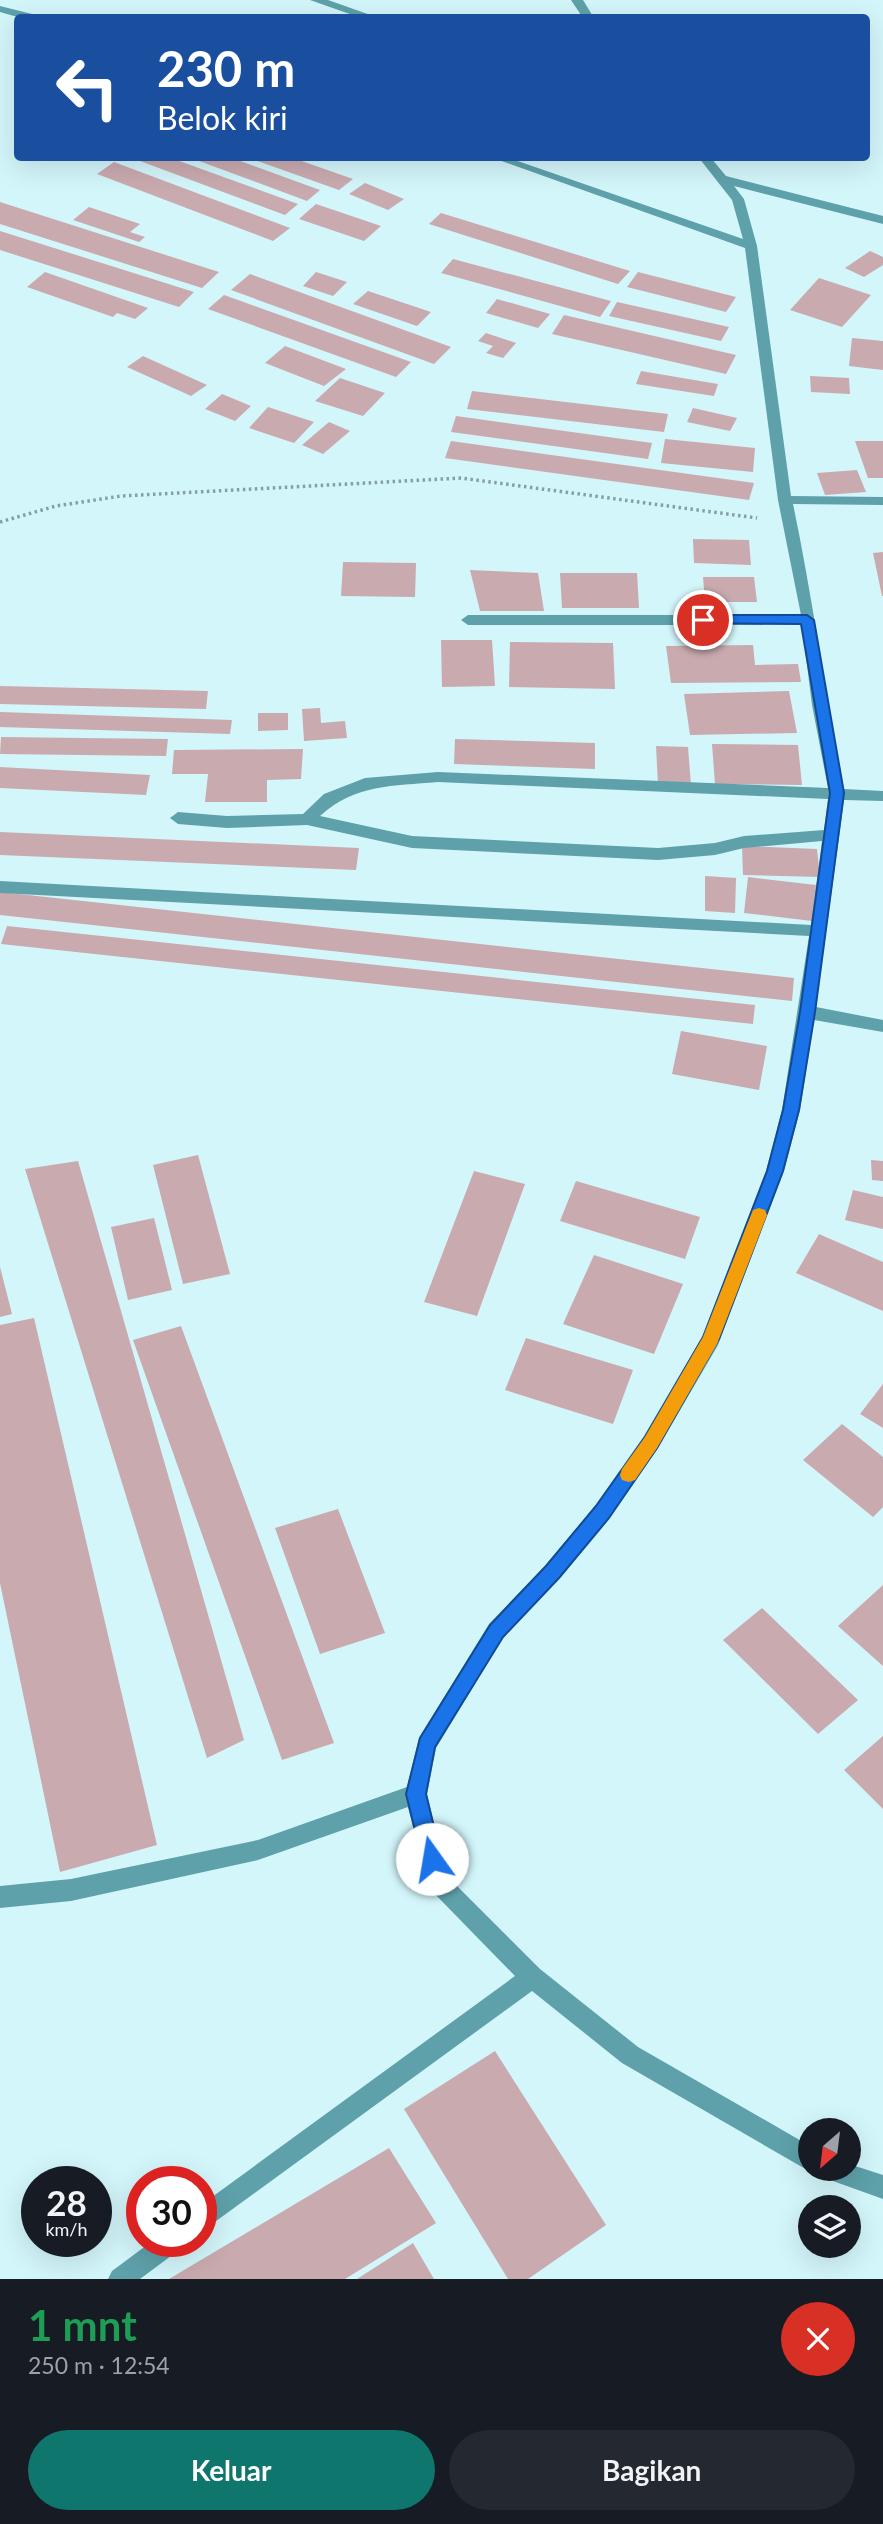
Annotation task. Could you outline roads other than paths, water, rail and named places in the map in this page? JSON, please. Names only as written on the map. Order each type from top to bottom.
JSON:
[{"type":"street","points":[[316,0],[361,14]]},
{"type":"street","points":[[0,9],[20,14]]},
{"type":"street","points":[[508,161],[751,246]]},
{"type":"street","points":[[707,161],[738,199],[751,246],[785,500],[805,593],[807,620],[837,793],[791,1110],[775,1171],[711,1339],[651,1442],[602,1512],[552,1572],[496,1631],[426,1745],[416,1794],[437,1881],[532,1977],[630,2055],[798,2153]]},
{"type":"street","points":[[722,179],[883,220]]},
{"type":"street","points":[[785,500],[883,501]]},
{"type":"street","points":[[468,620],[807,620]]},
{"type":"street","points":[[307,819],[330,798],[370,782],[438,778],[883,796]]},
{"type":"street","points":[[178,818],[227,822],[307,819],[412,842],[658,854],[715,849],[744,842],[831,835]]},
{"type":"street","points":[[0,887],[818,931]]},
{"type":"street","points":[[807,1012],[883,1026]]},
{"type":"street","points":[[0,1897],[71,1890],[258,1850],[416,1794]]},
{"type":"street","points":[[217,2208],[532,1977]]},
{"type":"street","points":[[861,2180],[883,2187]]},
{"type":"street","points":[[120,2279],[150,2257]]}]
